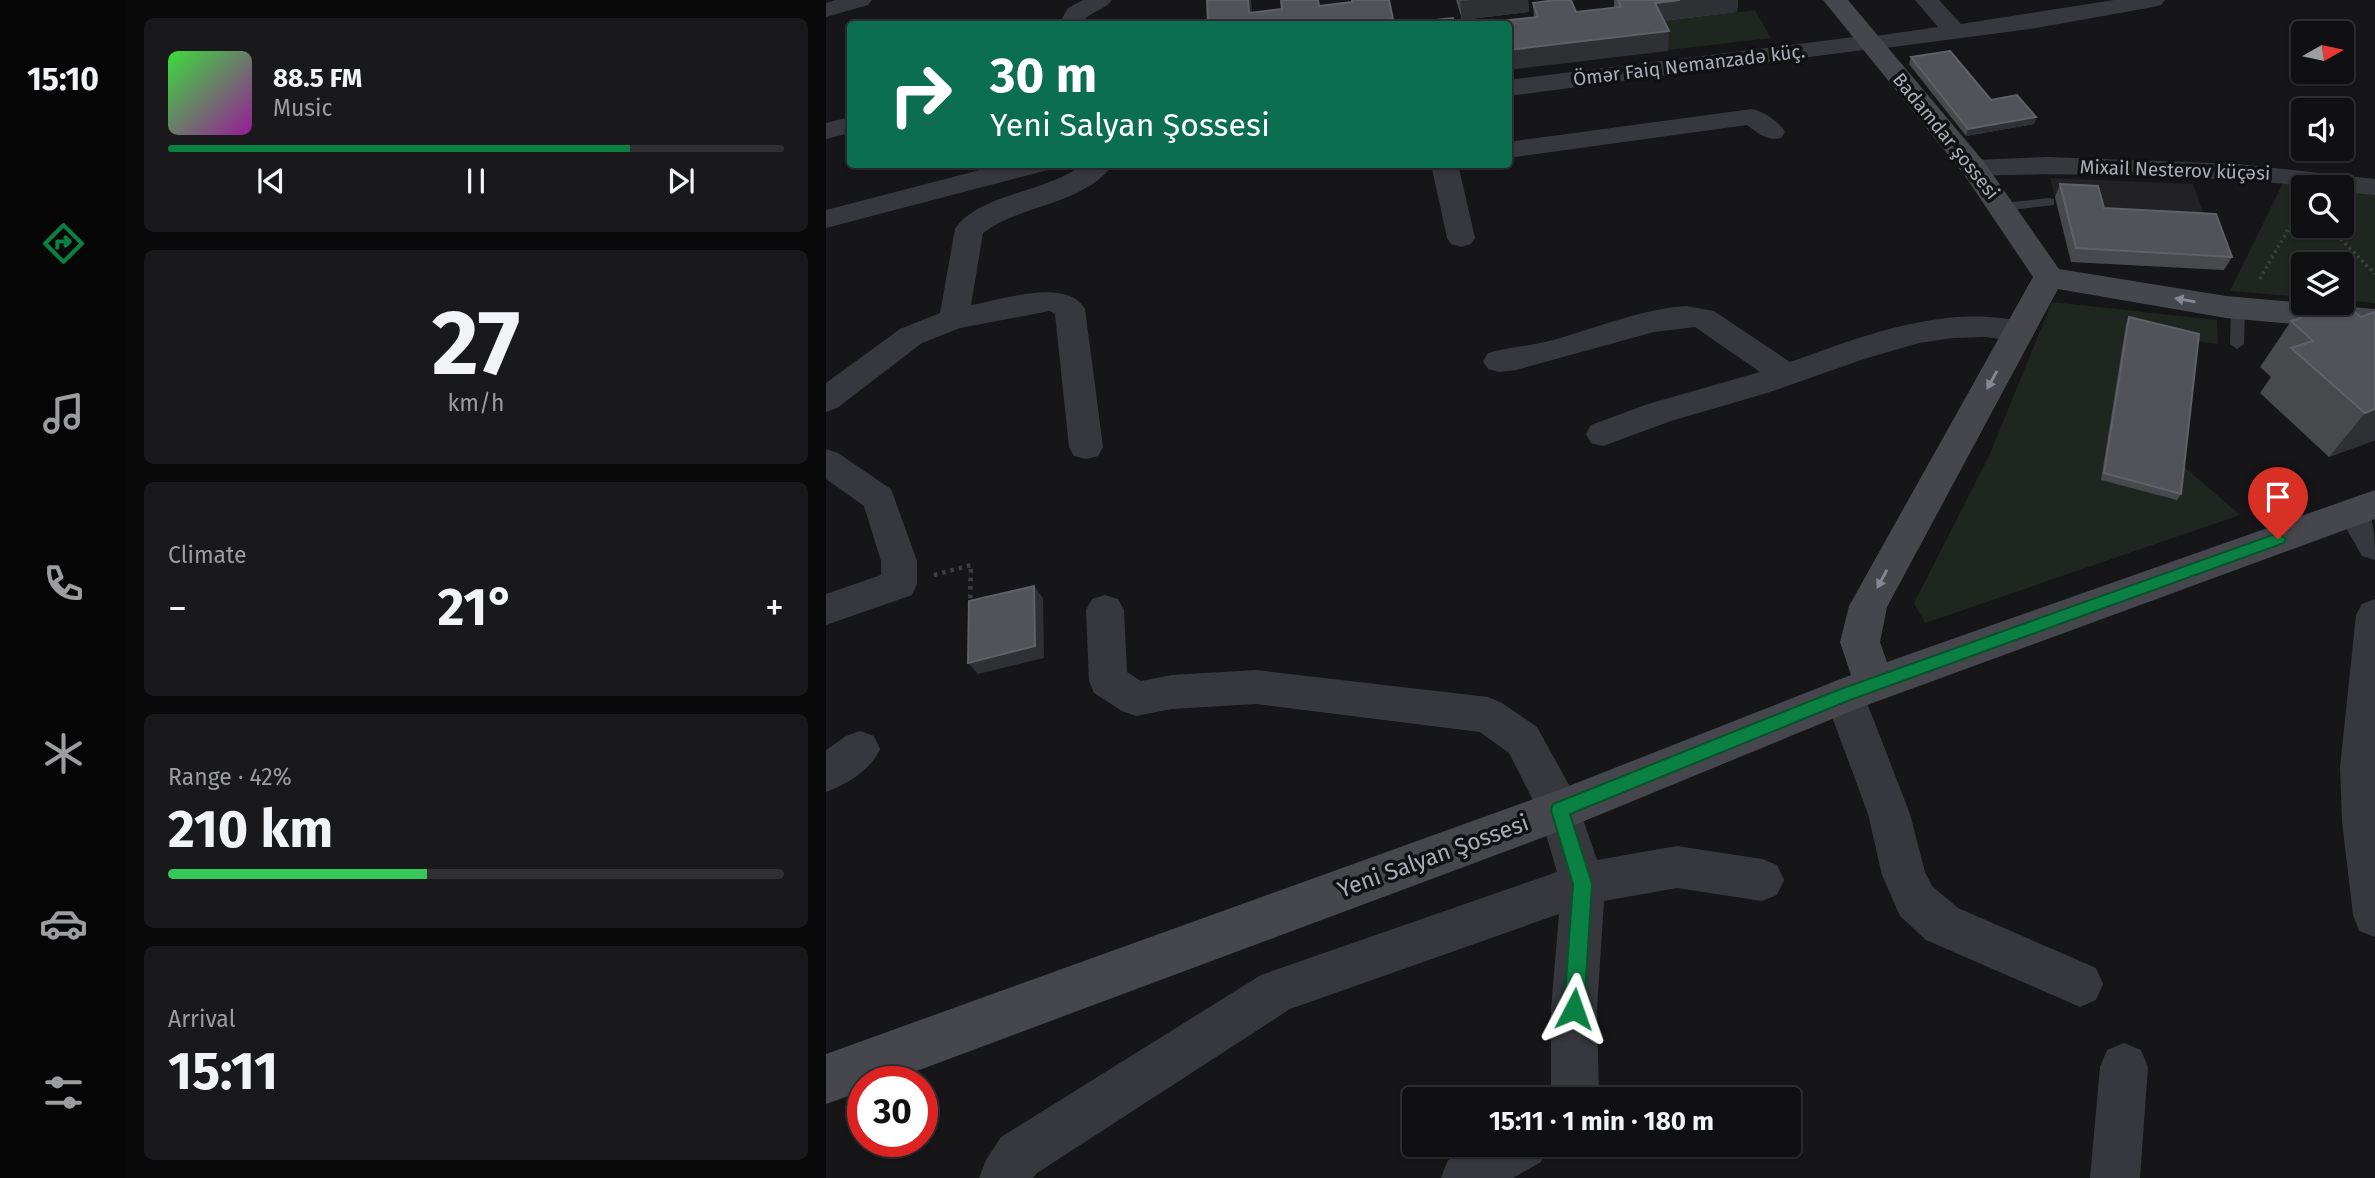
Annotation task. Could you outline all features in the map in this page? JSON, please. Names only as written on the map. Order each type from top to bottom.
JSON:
[{"type":"main road","name":"Badamdar şossesi","points":[[1835,0],[1974,168],[2003,206],[2049,277]]},
{"type":"main road","points":[[1859,690],[1860,642],[1868,606],[2049,277],[2238,309],[2375,320]]},
{"type":"main road","name":"Yeni Salyan Şossesi","points":[[826,1079],[1560,810],[1859,690],[2368,521]]},
{"type":"street","points":[[826,10],[860,0]]},
{"type":"street","points":[[1072,21],[1076,13],[1100,0]]},
{"type":"street","points":[[1927,0],[1956,33]]},
{"type":"street","points":[[1870,43],[1956,33],[2145,1]]},
{"type":"street","name":"Ömər Faiq Nemanzadə küç.","points":[[1512,87],[1870,43]]},
{"type":"street","points":[[1512,149],[1752,117],[1772,132]]},
{"type":"street","points":[[826,131],[847,126]]},
{"type":"street","name":"Mixail Nesterov küçəsi","points":[[1974,168],[2047,155],[2375,187]]},
{"type":"street","points":[[826,219],[1023,168]]},
{"type":"street","points":[[954,319],[969,229],[980,220],[1055,192],[1096,168]]},
{"type":"street","points":[[1445,168],[1461,238]]},
{"type":"street","points":[[826,400],[911,336],[954,319],[1050,302],[1062,304],[1070,309],[1086,447]]},
{"type":"street","points":[[1499,361],[1518,360],[1671,317],[1689,316],[1703,318],[1787,375]]},
{"type":"street","points":[[1602,434],[1664,409],[1787,375],[1892,339],[1967,325],[1993,325],[2020,331]]},
{"type":"street","points":[[826,462],[879,498],[899,561],[899,584],[826,610]]},
{"type":"street","points":[[1105,610],[1108,681],[1136,699],[1172,692],[1256,687],[1488,715],[1523,740],[1560,810],[1583,884],[1574,1009],[1575,1087]]},
{"type":"street","points":[[2375,615],[2360,767],[2363,821],[2375,915]]},
{"type":"street","points":[[1859,690],[1904,875],[1916,901],[1942,924],[2080,984]]},
{"type":"street","points":[[826,773],[860,749]]},
{"type":"street","points":[[1004,1178],[1019,1155],[1277,991],[1583,884],[1677,867],[1762,880]]},
{"type":"street","points":[[2115,1178],[2124,1067]]},
{"type":"street","points":[[1466,1178],[1501,1157]]},
{"type":"lane","points":[[2003,206],[2049,202]]},
{"type":"lane","points":[[2237,344],[2238,309]]},
{"type":"path","points":[[2270,280],[2259,279],[2291,223]]},
{"type":"path","points":[[2340,238],[2375,274]]},
{"type":"path","points":[[899,584],[971,565],[970,617]]},
{"type":"shaded area","points":[[1755,10],[1771,38],[1668,50],[1654,22]]},
{"type":"shaded area","points":[[2050,178],[2193,184],[2224,270],[2071,262]]},
{"type":"shaded area","points":[[2284,181],[2291,182],[2291,238],[2354,238],[2354,191],[2375,194],[2375,303],[2354,301],[2354,252],[2291,252],[2291,296],[2230,291]]},
{"type":"shaded area","points":[[2052,302],[2217,320],[2218,344],[2195,341],[2181,464],[2240,515],[1925,623],[1914,603],[1989,456]]},
{"type":"building","points":[[1207,0],[1248,0],[1249,13],[1282,9],[1281,0],[1318,0],[1319,6],[1352,0],[1389,0],[1393,19],[1374,21],[1208,21]]},
{"type":"building","points":[[1571,0],[1576,12],[1621,7],[1618,0],[1680,0],[1655,3],[1669,31],[1512,50],[1512,21],[1501,21],[1538,17],[1533,3]]},
{"type":"building","points":[[1453,18],[1454,21],[1426,21]]},
{"type":"building","points":[[1950,51],[1991,100],[2017,95],[2036,117],[1968,129],[1911,57]]},
{"type":"building","points":[[2060,184],[2098,186],[2104,208],[2216,214],[2232,257],[2076,248]]},
{"type":"building","points":[[2354,311],[2361,317],[2375,312],[2375,409],[2365,413],[2291,348],[2313,341],[2291,321],[2309,315],[2354,315]]},
{"type":"building","points":[[2129,317],[2199,334],[2181,494],[2104,473]]},
{"type":"building","points":[[1034,586],[1035,646],[968,663],[969,601]]},
{"type":"route","points":[[1574,1009],[1583,884],[1560,810],[1844,695],[2278,539]]}]
